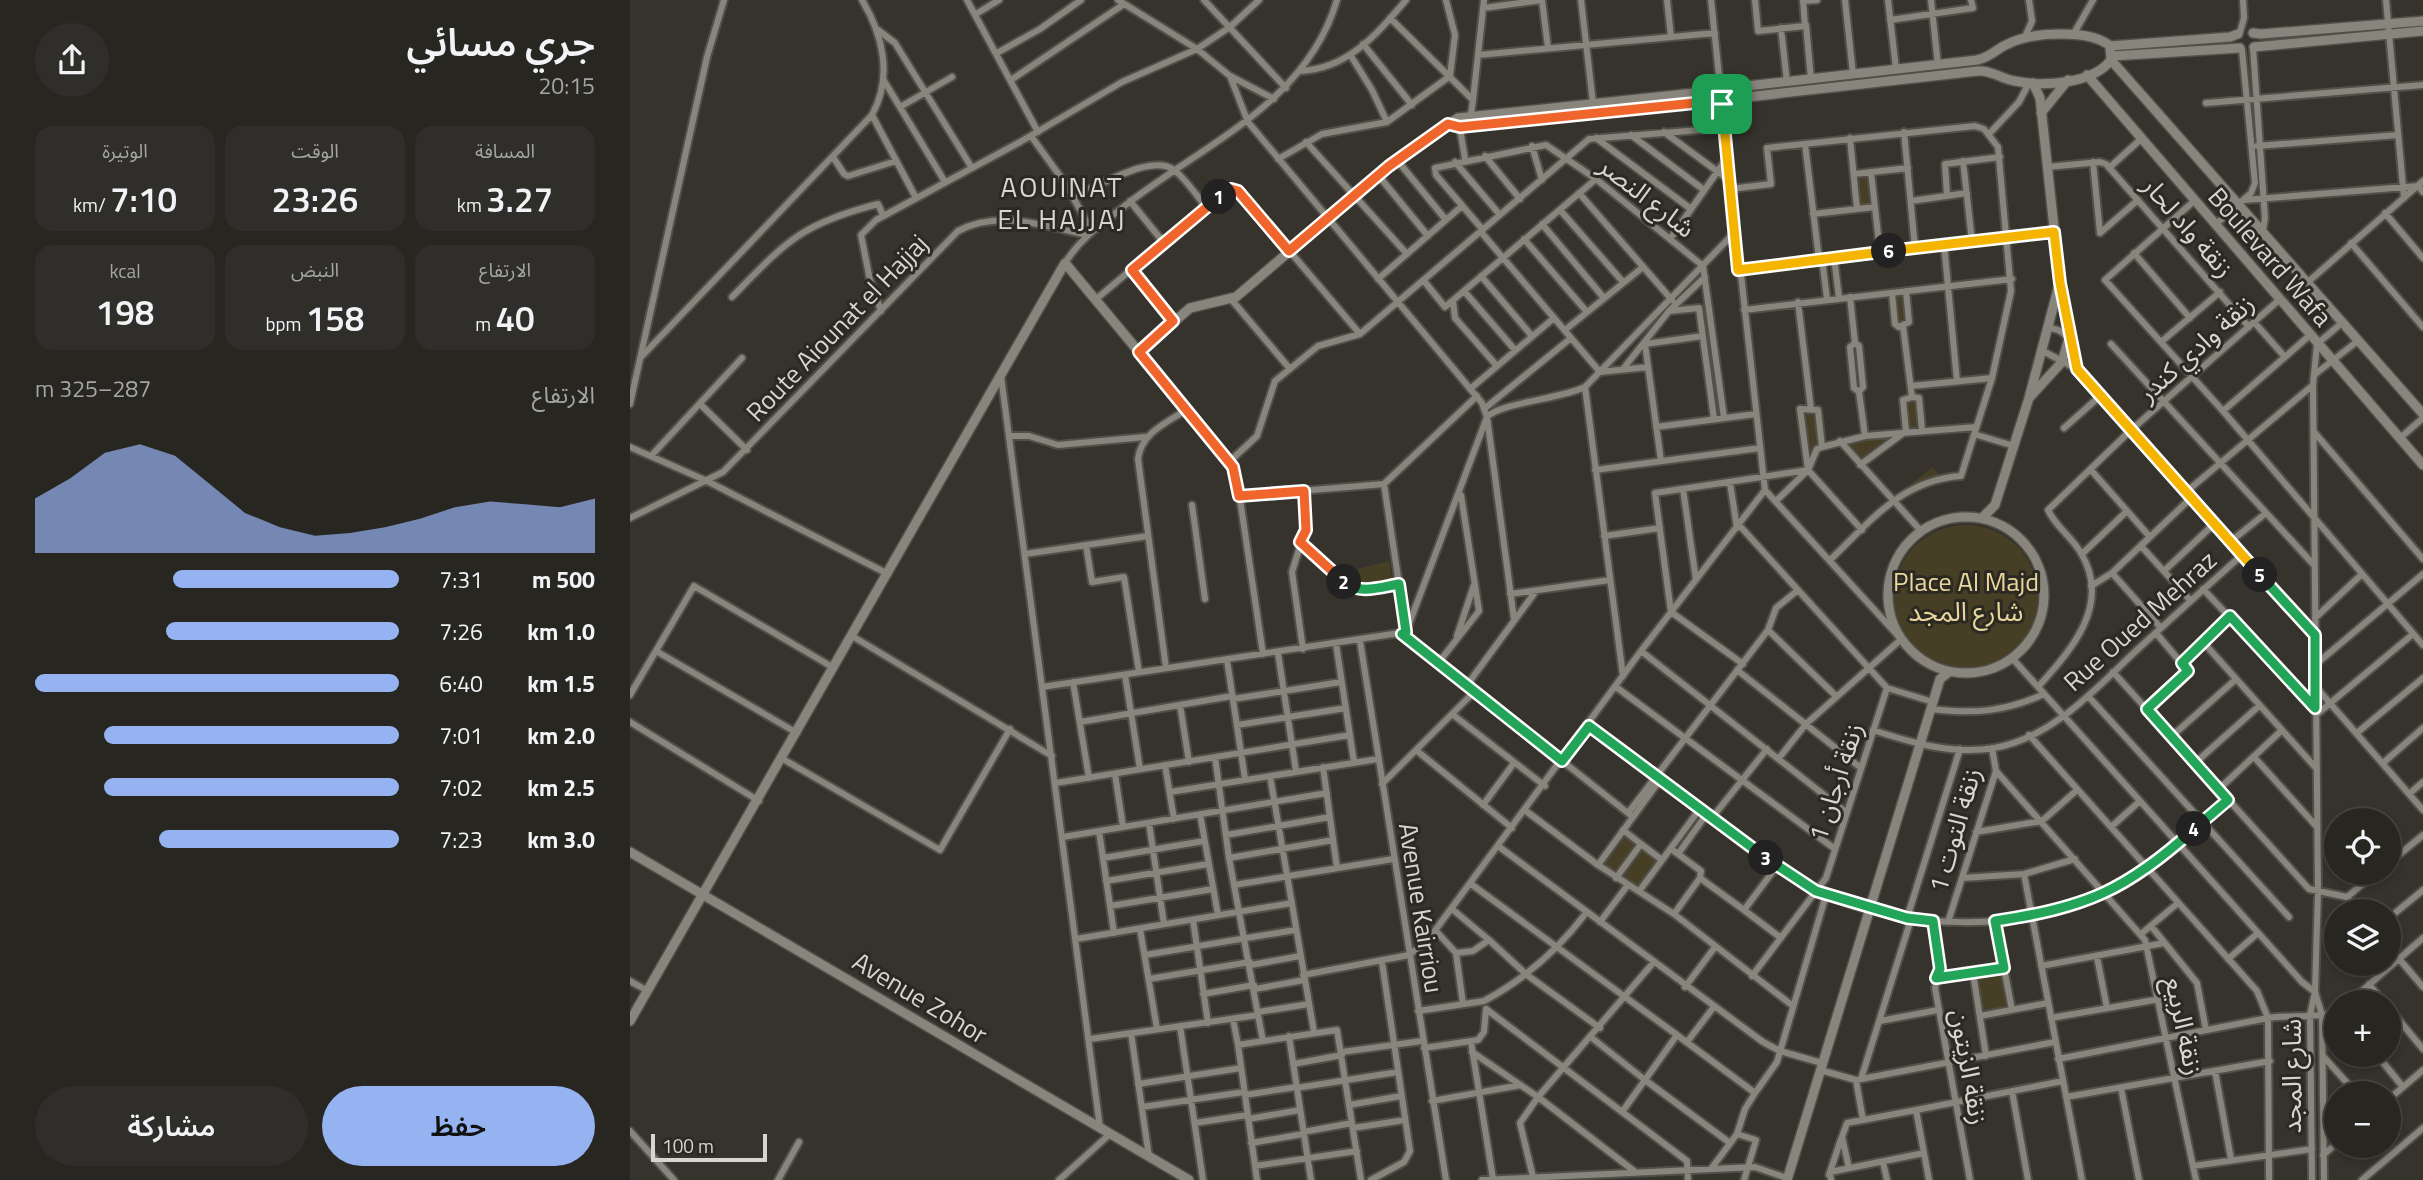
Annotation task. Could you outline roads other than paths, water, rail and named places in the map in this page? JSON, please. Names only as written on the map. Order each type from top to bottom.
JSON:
[{"type":"street","points":[[630,404],[707,57],[724,0]]},
{"type":"street","points":[[642,356],[872,115],[880,99],[883,52],[878,30],[862,0]]},
{"type":"street","points":[[967,0],[1011,80],[1035,134],[1072,196],[1089,233]]},
{"type":"street","points":[[976,14],[999,0]]},
{"type":"street","points":[[997,53],[1058,18],[1081,0]]},
{"type":"street","points":[[1204,0],[1286,88]]},
{"type":"street","points":[[881,311],[870,280],[860,235],[883,215],[1035,134],[1122,82],[1197,49],[1230,27],[1259,0]]},
{"type":"street","points":[[630,1021],[759,801],[1065,263],[1089,233],[1174,169],[1248,122],[1286,88],[1300,71],[1325,30],[1337,0]]},
{"type":"street","points":[[1300,71],[1328,67],[1350,56],[1406,0]]},
{"type":"street","points":[[1278,159],[1306,142],[1331,132],[1387,122],[1450,76],[1455,36],[1446,0]]},
{"type":"street","points":[[1470,121],[1484,4],[1542,0],[1548,48]]},
{"type":"street","points":[[1581,0],[1593,103]]},
{"type":"street","points":[[1667,0],[1671,37]]},
{"type":"street","points":[[1711,0],[1738,270],[1765,490],[1879,614],[1899,641],[1919,658],[1949,672],[1984,671],[2012,658],[2025,646],[2038,626],[2044,589],[2039,566],[2029,548],[2016,535],[1997,523],[1982,518],[1954,517],[1921,531],[1899,555],[1889,582],[1889,610],[1899,641]]},
{"type":"street","points":[[1755,0],[1758,31],[1805,25]]},
{"type":"street","points":[[1811,79],[1803,1],[1817,0]]},
{"type":"street","points":[[1845,0],[1853,74]]},
{"type":"street","points":[[1888,0],[1896,69]]},
{"type":"street","points":[[1931,0],[1938,65]]},
{"type":"street","points":[[1890,19],[1973,8],[1971,0]]},
{"type":"street","points":[[2025,37],[2032,21],[2029,0]]},
{"type":"street","points":[[2073,35],[2093,0]]},
{"type":"street","points":[[2215,225],[2242,202],[2255,183],[2252,99],[2253,48],[2256,40],[2244,13],[2243,0]]},
{"type":"street","points":[[2386,0],[2404,198]]},
{"type":"street","points":[[1011,80],[1121,2],[1197,49],[1230,75],[1274,99]]},
{"type":"street","points":[[2244,13],[2236,41],[2241,49],[2252,99]]},
{"type":"street","points":[[1390,18],[1473,100]]},
{"type":"street","points":[[2032,21],[2045,34]]},
{"type":"street","points":[[2111,54],[2230,37],[2239,33],[2261,34],[2423,21]]},
{"type":"street","points":[[1781,28],[1787,82]]},
{"type":"street","points":[[878,30],[891,38],[972,168]]},
{"type":"street","points":[[1139,352],[1190,308],[1231,299],[1378,175],[1448,124],[1593,103],[1721,95],[1787,82],[1938,65],[1992,55],[2004,46],[2025,37],[2045,34],[2096,39],[2111,54],[2241,49],[2423,32]]},
{"type":"street","points":[[1478,55],[1715,33]]},
{"type":"street","points":[[1363,44],[1412,105]]},
{"type":"street","points":[[1470,121],[1721,95],[1992,72],[2006,79],[2031,83],[2068,80],[2102,69],[2111,54]]},
{"type":"street","name":"Boulevard Wafa","points":[[2111,54],[2242,202],[2423,416]]},
{"type":"street","points":[[1992,55],[1989,63],[1992,72]]},
{"type":"street","points":[[1350,56],[1372,90],[1387,122]]},
{"type":"street","points":[[1230,75],[1248,122],[1484,409],[1514,619]]},
{"type":"street","name":"Boulevard Wafa","points":[[2087,75],[2423,464]]},
{"type":"street","points":[[900,107],[952,77]]},
{"type":"street","points":[[883,79],[946,182]]},
{"type":"street","points":[[2041,113],[2068,80]]},
{"type":"street","points":[[2031,83],[2040,98],[2060,283],[2077,369],[2099,397],[2315,635]]},
{"type":"street","points":[[1989,134],[2019,102],[2031,83]]},
{"type":"street","points":[[2206,103],[2423,85]]},
{"type":"street","points":[[872,115],[916,198]]},
{"type":"street","points":[[1459,123],[1465,159]]},
{"type":"street","points":[[1730,189],[1771,184],[1767,148],[1975,126],[1989,134],[1997,144],[2012,279],[1992,378],[1961,476],[1942,477],[1893,499],[1830,560]]},
{"type":"street","points":[[1229,461],[1257,436],[1271,388],[1290,369],[1318,346],[1360,334],[1589,139],[1725,128]]},
{"type":"street","points":[[1664,132],[1729,180]]},
{"type":"street","points":[[1904,132],[1915,248]]},
{"type":"street","points":[[1632,135],[1704,190]]},
{"type":"street","points":[[2255,147],[2398,135]]},
{"type":"street","points":[[1596,138],[1691,209]]},
{"type":"street","points":[[1850,138],[1857,209]]},
{"type":"street","points":[[2110,167],[2141,139]]},
{"type":"street","points":[[1306,142],[1407,254]]},
{"type":"street","points":[[1805,144],[1827,299]]},
{"type":"street","points":[[1542,180],[1532,146],[1465,159],[1438,166],[1434,171],[1600,372]]},
{"type":"street","name":"شارع النصر","points":[[1532,146],[1548,146],[1567,158],[1703,266]]},
{"type":"street","points":[[2255,147],[2264,198],[2263,230]]},
{"type":"street","points":[[1485,156],[1520,199]]},
{"type":"street","points":[[833,157],[848,176],[896,161]]},
{"type":"street","points":[[1947,195],[1944,165],[2000,157]]},
{"type":"street","points":[[1670,239],[1727,158]]},
{"type":"street","points":[[1397,160],[1446,220]]},
{"type":"street","points":[[1963,161],[1972,241]]},
{"type":"street","points":[[1455,162],[1500,215]]},
{"type":"street","points":[[2047,167],[2093,162],[2099,232],[2138,200]]},
{"type":"street","name":"زنقة واد لحار","points":[[2093,162],[2104,162],[2110,167],[2220,292],[2285,357]]},
{"type":"street","points":[[1072,196],[1142,168],[1158,166],[1174,169],[1206,207]]},
{"type":"street","points":[[1854,174],[1908,168]]},
{"type":"street","points":[[1871,172],[1880,252]]},
{"type":"street","points":[[1378,175],[1428,236]]},
{"type":"street","points":[[1424,281],[1445,307],[1596,179]]},
{"type":"street","points":[[2242,202],[2421,186]]},
{"type":"street","points":[[2308,282],[2385,213],[2421,186]]},
{"type":"street","points":[[1095,300],[1206,207],[1228,190],[1236,190],[1360,334]]},
{"type":"street","points":[[1579,193],[1672,300]]},
{"type":"street","points":[[1911,201],[1967,193]]},
{"type":"street","points":[[1130,201],[1164,243]]},
{"type":"street","points":[[2194,201],[2105,280],[2223,411],[2423,645]]},
{"type":"street","points":[[732,297],[788,241],[819,222],[878,204],[883,215]]},
{"type":"street","points":[[1378,279],[1462,206]]},
{"type":"street","points":[[1813,214],[1875,207]]},
{"type":"street","points":[[1560,210],[1623,282]]},
{"type":"street","points":[[2385,213],[2423,258]]},
{"type":"street","name":"Route Aiounat el Hajjaj","points":[[630,518],[723,472],[950,237],[976,223],[1024,221],[1089,233]]},
{"type":"street","points":[[1542,224],[1604,298]]},
{"type":"street","points":[[1738,270],[2054,232]]},
{"type":"street","points":[[1404,633],[1487,417],[1501,408],[1566,396],[1584,387],[1672,300],[1734,233]]},
{"type":"street","points":[[1524,239],[1587,312]]},
{"type":"street","points":[[2351,243],[2423,327]]},
{"type":"street","points":[[1944,244],[1957,381]]},
{"type":"street","points":[[2134,253],[2190,318]]},
{"type":"street","points":[[1834,257],[1839,298]]},
{"type":"street","points":[[1065,263],[1229,461],[1237,479],[1263,654]]},
{"type":"street","points":[[1703,266],[1724,418]]},
{"type":"street","points":[[1564,330],[1643,267]]},
{"type":"street","points":[[1132,270],[1173,321]]},
{"type":"street","points":[[1481,276],[1532,336]]},
{"type":"street","points":[[1623,369],[1670,312],[1705,277]]},
{"type":"street","points":[[1744,310],[2012,279]]},
{"type":"street","points":[[1997,523],[1995,505],[2029,398],[2060,283]]},
{"type":"street","points":[[1464,291],[1515,351]]},
{"type":"street","points":[[1892,293],[1895,324],[1903,326],[1909,322],[1906,291]]},
{"type":"street","points":[[2161,342],[2220,292]]},
{"type":"street","points":[[1850,297],[1855,343],[1850,347],[1854,388],[1860,392],[1865,436]]},
{"type":"street","points":[[1231,299],[1290,369]]},
{"type":"street","points":[[1453,300],[1455,318],[1497,366]]},
{"type":"street","name":"زنقة وادي كندر","points":[[2082,554],[2047,511],[2130,431],[2280,300]]},
{"type":"street","points":[[1798,302],[1811,409]]},
{"type":"street","points":[[1670,312],[1699,308],[1714,419]]},
{"type":"street","points":[[1470,389],[1554,317]]},
{"type":"street","points":[[2315,992],[2318,891],[2313,385],[2318,344],[2343,322]]},
{"type":"street","points":[[1903,326],[1912,397]]},
{"type":"street","points":[[2048,328],[2060,330],[2069,338]]},
{"type":"street","points":[[2223,411],[2310,335]]},
{"type":"street","points":[[1645,344],[1703,336]]},
{"type":"street","points":[[1484,409],[1571,338]]},
{"type":"street","points":[[2029,398],[2062,362],[2069,338]]},
{"type":"street","points":[[2314,375],[2358,340]]},
{"type":"street","points":[[1645,344],[1661,461]]},
{"type":"street","points":[[2111,344],[2314,565]]},
{"type":"street","points":[[2042,350],[2077,369]]},
{"type":"street","points":[[652,456],[742,358]]},
{"type":"street","points":[[1600,372],[1648,367]]},
{"type":"street","points":[[1001,376],[1100,1128]]},
{"type":"street","points":[[1911,386],[1992,378]]},
{"type":"street","points":[[2091,586],[2112,573],[2141,546],[2221,462],[2313,385]]},
{"type":"street","points":[[1584,387],[1623,676]]},
{"type":"street","points":[[1239,496],[1384,484],[1476,396]]},
{"type":"street","points":[[1906,431],[1903,400],[1912,397],[1919,398],[1922,430]]},
{"type":"street","points":[[2064,428],[2099,397]]},
{"type":"street","points":[[700,404],[747,450]]},
{"type":"street","points":[[1166,668],[1147,536],[1138,459],[1139,446],[1145,438],[1186,410]]},
{"type":"street","points":[[1776,501],[1808,470],[1819,449],[1818,410],[1800,410],[1808,470],[1862,530]]},
{"type":"street","points":[[1656,428],[1756,414]]},
{"type":"street","points":[[2400,438],[2423,416]]},
{"type":"street","points":[[1819,449],[1865,436],[1922,430],[1975,430],[2014,446]]},
{"type":"street","points":[[1860,465],[1906,431]]},
{"type":"street","points":[[2314,432],[2423,559]]},
{"type":"street","points":[[1010,436],[1029,436],[1058,445],[1145,438]]},
{"type":"street","points":[[1840,441],[1921,531]]},
{"type":"street","points":[[630,447],[707,481],[888,574]]},
{"type":"street","points":[[1595,470],[1760,448]]},
{"type":"street","points":[[1743,664],[1671,612],[1656,493],[1764,479],[1808,470]]},
{"type":"street","points":[[2091,470],[2150,537]]},
{"type":"street","points":[[1730,483],[1738,527],[1886,688],[1932,706],[1972,714],[2001,710],[2044,694]]},
{"type":"street","points":[[1384,484],[1404,633],[1630,815]]},
{"type":"street","points":[[1683,489],[1696,580]]},
{"type":"street","points":[[1203,994],[1304,978],[1409,955],[1436,931],[1589,726],[1641,651],[1765,490]]},
{"type":"street","points":[[1303,649],[1292,572],[1306,530],[1304,491]]},
{"type":"street","points":[[1457,636],[1468,628],[1479,611],[1460,491]]},
{"type":"street","points":[[1192,505],[1205,599]]},
{"type":"street","points":[[1982,518],[1995,505]]},
{"type":"street","points":[[2038,687],[2061,661],[2091,609],[2091,586],[2082,554],[2127,511]]},
{"type":"street","points":[[2230,542],[2266,513]]},
{"type":"street","points":[[2164,571],[2214,524]]},
{"type":"street","points":[[1604,536],[1660,528]]},
{"type":"street","points":[[1025,554],[1147,536]]},
{"type":"street","points":[[1300,542],[1355,589],[1399,584]]},
{"type":"street","points":[[1086,545],[1091,582],[1124,578],[1139,672]]},
{"type":"street","points":[[2141,546],[2190,600]]},
{"type":"street","name":"Rue Oued Mehraz","points":[[1873,730],[1921,744],[1961,749],[1992,748],[2029,735],[2063,716],[2088,696],[2242,555]]},
{"type":"street","points":[[2112,573],[2188,671],[2147,709]]},
{"type":"street","points":[[2315,665],[2423,574]]},
{"type":"street","points":[[2315,618],[2361,575]]},
{"type":"street","points":[[1510,594],[1610,580]]},
{"type":"street","points":[[1439,662],[1457,636],[1475,583]]},
{"type":"street","points":[[630,695],[694,586],[834,668]]},
{"type":"street","points":[[2203,589],[2316,712]]},
{"type":"street","points":[[1598,865],[1683,737],[1768,630],[1776,608],[1798,590]]},
{"type":"street","points":[[1467,685],[1536,591]]},
{"type":"street","points":[[2182,663],[2230,616]]},
{"type":"street","points":[[1768,630],[1836,696]]},
{"type":"street","points":[[1042,687],[1404,633]]},
{"type":"street","points":[[2316,712],[2413,634]]},
{"type":"street","points":[[852,636],[1052,756]]},
{"type":"street","name":"Avenue Kairriou","points":[[1360,641],[1446,1180]]},
{"type":"street","points":[[1779,758],[1806,724],[1899,641]]},
{"type":"street","points":[[2203,642],[2316,768]]},
{"type":"street","points":[[1336,644],[1354,762]]},
{"type":"street","points":[[656,651],[797,733]]},
{"type":"street","points":[[1641,651],[1711,703],[1847,813]]},
{"type":"street","points":[[1278,653],[1296,771]]},
{"type":"street","points":[[2012,658],[2258,933],[2315,992]]},
{"type":"street","points":[[1227,660],[1245,779]]},
{"type":"street","points":[[1936,668],[1940,679]]},
{"type":"street","points":[[1737,670],[1861,768]]},
{"type":"street","points":[[1482,1180],[1591,1177],[1634,1171],[1748,1168],[1787,1179],[1940,679],[1949,672]]},
{"type":"street","points":[[2113,672],[2309,889],[2347,897],[2362,885]]},
{"type":"street","points":[[1125,675],[1140,769]]},
{"type":"street","points":[[2358,732],[2423,678]]},
{"type":"street","points":[[2172,736],[2235,680]]},
{"type":"street","points":[[1073,682],[1089,778]]},
{"type":"street","points":[[1080,722],[1341,682]]},
{"type":"street","points":[[2315,686],[2332,701],[2423,810]]},
{"type":"street","points":[[1616,687],[1835,849]]},
{"type":"street","name":"زنقة أرجان 1","points":[[1752,976],[1826,878],[1886,688]]},
{"type":"street","points":[[1382,784],[1475,691]]},
{"type":"street","points":[[2088,696],[2289,916]]},
{"type":"street","points":[[1180,705],[1189,762]]},
{"type":"street","points":[[2195,762],[2259,706]]},
{"type":"street","points":[[1237,725],[1346,708]]},
{"type":"street","points":[[1451,714],[1545,786]]},
{"type":"street","points":[[630,722],[759,801]]},
{"type":"street","points":[[1589,726],[1699,810],[1816,891],[1870,908],[1933,921],[1995,921],[2031,916],[2107,894],[2148,869],[2228,800]]},
{"type":"street","points":[[2383,763],[2423,728]]},
{"type":"street","points":[[783,759],[940,850],[1010,729]]},
{"type":"street","points":[[2219,789],[2281,731]]},
{"type":"street","points":[[1056,783],[1350,735]]},
{"type":"street","points":[[2029,735],[2257,991],[2268,1018],[2269,1180]]},
{"type":"street","name":"زنقة التوت 1","points":[[1948,922],[1996,771],[1992,748]]},
{"type":"street","points":[[1678,854],[1767,749]]},
{"type":"street","points":[[1863,1120],[1859,1080],[1880,1021],[1961,749]]},
{"type":"street","points":[[1416,750],[1512,828]]},
{"type":"street","points":[[1215,757],[1229,858],[1251,963],[1263,1041]]},
{"type":"street","points":[[2254,757],[2317,827]]},
{"type":"street","points":[[1170,792],[1378,759]]},
{"type":"street","points":[[1483,806],[1514,763]]},
{"type":"street","points":[[1165,765],[1174,819]]},
{"type":"street","points":[[1323,767],[1337,868]]},
{"type":"street","name":"زنقة الربيع","points":[[1996,771],[2107,894],[2148,946],[2196,1180]]},
{"type":"street","points":[[1115,774],[1123,827]]},
{"type":"street","points":[[1270,776],[1314,1032]]},
{"type":"street","points":[[2410,793],[2423,782]]},
{"type":"street","points":[[1976,832],[2042,821],[2077,790]]},
{"type":"street","points":[[1063,837],[1327,793]]},
{"type":"street","points":[[2111,827],[2140,801]]},
{"type":"street","points":[[1640,890],[1699,810]]},
{"type":"street","points":[[1526,811],[1627,886],[1640,890],[1674,914],[1793,1006]]},
{"type":"street","points":[[1200,814],[1218,915]]},
{"type":"street","points":[[1226,835],[1330,817]]},
{"type":"street","points":[[1149,823],[1164,924]]},
{"type":"street","points":[[1623,830],[1662,860]]},
{"type":"street","points":[[1099,831],[1114,933]]},
{"type":"street","points":[[2401,853],[2423,835]]},
{"type":"street","points":[[1229,858],[1333,840]]},
{"type":"street","points":[[1103,858],[1204,841]]},
{"type":"street","points":[[1616,878],[1641,844]]},
{"type":"street","points":[[1498,846],[1713,1008],[1780,1051],[1821,1067],[1859,1080],[2055,1042]]},
{"type":"street","points":[[1670,849],[1701,871],[1700,878],[1674,914]]},
{"type":"street","name":"Avenue Zohor","points":[[630,852],[1189,1180]]},
{"type":"street","points":[[1234,885],[1393,859]]},
{"type":"street","points":[[1962,877],[2024,874],[2075,859]]},
{"type":"street","points":[[1106,881],[1208,864]]},
{"type":"street","points":[[1744,909],[1777,866]]},
{"type":"street","points":[[2024,874],[2081,1180]]},
{"type":"street","points":[[1700,878],[1780,938]]},
{"type":"street","points":[[1471,884],[1755,1093]]},
{"type":"street","points":[[1600,922],[1627,886]]},
{"type":"street","points":[[1110,906],[1213,889]]},
{"type":"street","points":[[2401,908],[2423,890]]},
{"type":"street","points":[[1711,1170],[1737,1134],[1745,1109],[1777,1062],[1826,895]]},
{"type":"street","points":[[1076,939],[1292,903]]},
{"type":"street","points":[[2141,934],[2178,903]]},
{"type":"street","points":[[1452,909],[1527,975],[1600,1028]]},
{"type":"street","points":[[1418,1011],[1484,1000],[1527,975],[1586,913]]},
{"type":"street","points":[[1193,920],[1208,1023]]},
{"type":"street","name":"زنقة الزيتون","points":[[1933,921],[1940,969],[1936,978],[1938,1010],[1970,1179]]},
{"type":"street","points":[[1995,921],[2012,1010]]},
{"type":"street","points":[[2151,926],[2197,983],[2206,1030]]},
{"type":"street","points":[[1140,929],[1157,1029]]},
{"type":"street","points":[[1145,955],[1295,930]]},
{"type":"street","points":[[1436,931],[1456,953],[1463,1004]]},
{"type":"street","points":[[2228,959],[2258,933]]},
{"type":"street","points":[[2401,956],[2423,938]]},
{"type":"street","points":[[1456,953],[1473,951],[1489,940]]},
{"type":"street","points":[[2040,966],[2164,943]]},
{"type":"street","points":[[1685,987],[1715,947]]},
{"type":"street","points":[[1149,979],[1300,956]]},
{"type":"street","points":[[2097,957],[2107,1008]]},
{"type":"street","points":[[2401,960],[2423,986]]},
{"type":"street","points":[[1371,1180],[1409,1157],[1382,962]]},
{"type":"street","points":[[1538,1178],[1520,1123],[1538,1097],[1592,1038],[1653,963]]},
{"type":"street","points":[[1936,978],[2004,968]]},
{"type":"street","points":[[1973,972],[1986,1056]]},
{"type":"street","points":[[2363,990],[2379,976]]},
{"type":"street","points":[[630,981],[648,991]]},
{"type":"street","points":[[2369,985],[2373,990]]},
{"type":"street","name":"شارع المجد","points":[[2312,1180],[2310,1015],[2315,992]]},
{"type":"street","name":"شارع المجد","points":[[2315,992],[2322,1015],[2324,1180]]},
{"type":"street","points":[[2050,1018],[2160,999]]},
{"type":"street","points":[[1293,1063],[1394,1044],[1471,1042],[1482,1037],[1486,1009],[1484,1000]]},
{"type":"street","points":[[1980,1016],[2048,1003]]},
{"type":"street","points":[[1090,1039],[1234,1019],[1309,1004]]},
{"type":"street","points":[[1687,1042],[1713,1008]]},
{"type":"street","points":[[1486,1009],[1686,1161],[1688,1180]]},
{"type":"street","points":[[1880,1021],[1938,1010]]},
{"type":"street","points":[[2058,1059],[2268,1018],[2322,1015]]},
{"type":"street","points":[[1234,1019],[1257,1180]]},
{"type":"street","points":[[2401,1022],[2423,1049]]},
{"type":"street","points":[[1180,1026],[1203,1180]]},
{"type":"street","points":[[1238,1045],[1336,1030],[1361,1180]]},
{"type":"street","points":[[1131,1033],[1149,1157]]},
{"type":"street","points":[[1622,1112],[1677,1035]]},
{"type":"street","points":[[1289,1036],[1311,1180]]},
{"type":"street","points":[[1592,1038],[1730,1143]]},
{"type":"street","points":[[1471,1042],[1493,1179]]},
{"type":"street","points":[[1472,1052],[1538,1097],[1634,1171]]},
{"type":"street","points":[[2322,1055],[2345,1081]]},
{"type":"street","points":[[2066,1097],[2270,1061]]},
{"type":"street","points":[[2387,1067],[2403,1087],[2423,1070]]},
{"type":"street","points":[[1138,1084],[1241,1068]]},
{"type":"street","points":[[2215,1071],[2231,1159]]},
{"type":"street","points":[[1142,1107],[1398,1073]]},
{"type":"street","points":[[1829,1180],[1847,1122],[2063,1081]]},
{"type":"street","points":[[1432,1101],[1521,1085]]},
{"type":"street","points":[[2121,1088],[2139,1180]]},
{"type":"street","points":[[2012,1091],[2028,1180]]},
{"type":"street","points":[[1349,1105],[1401,1096]]},
{"type":"street","points":[[1195,1123],[1300,1110]]},
{"type":"street","points":[[1916,1110],[1929,1180]]},
{"type":"street","points":[[1251,1143],[1303,1133],[1405,1120]]},
{"type":"street","points":[[2362,1180],[2423,1128]]},
{"type":"street","points":[[630,1131],[674,1180]]},
{"type":"street","points":[[1059,1180],[1110,1134]]},
{"type":"street","points":[[1737,1134],[1756,1140],[1744,1180]]},
{"type":"street","points":[[1842,1136],[1849,1168]]},
{"type":"street","points":[[778,1180],[799,1142]]},
{"type":"street","points":[[2193,1166],[2312,1149]]},
{"type":"street","points":[[1255,1166],[1357,1151]]},
{"type":"street","points":[[1830,1172],[1924,1153]]},
{"type":"street","points":[[1884,1162],[1887,1180]]},
{"type":"street","points":[[1960,1180],[1970,1179]]},
{"type":"district","name":"AOUINAT EL HAJJAJ","points":[[1062,203]]},
{"type":"park label","name":"Place Al Majd شارع المجد","points":[[1966,597]]}]
